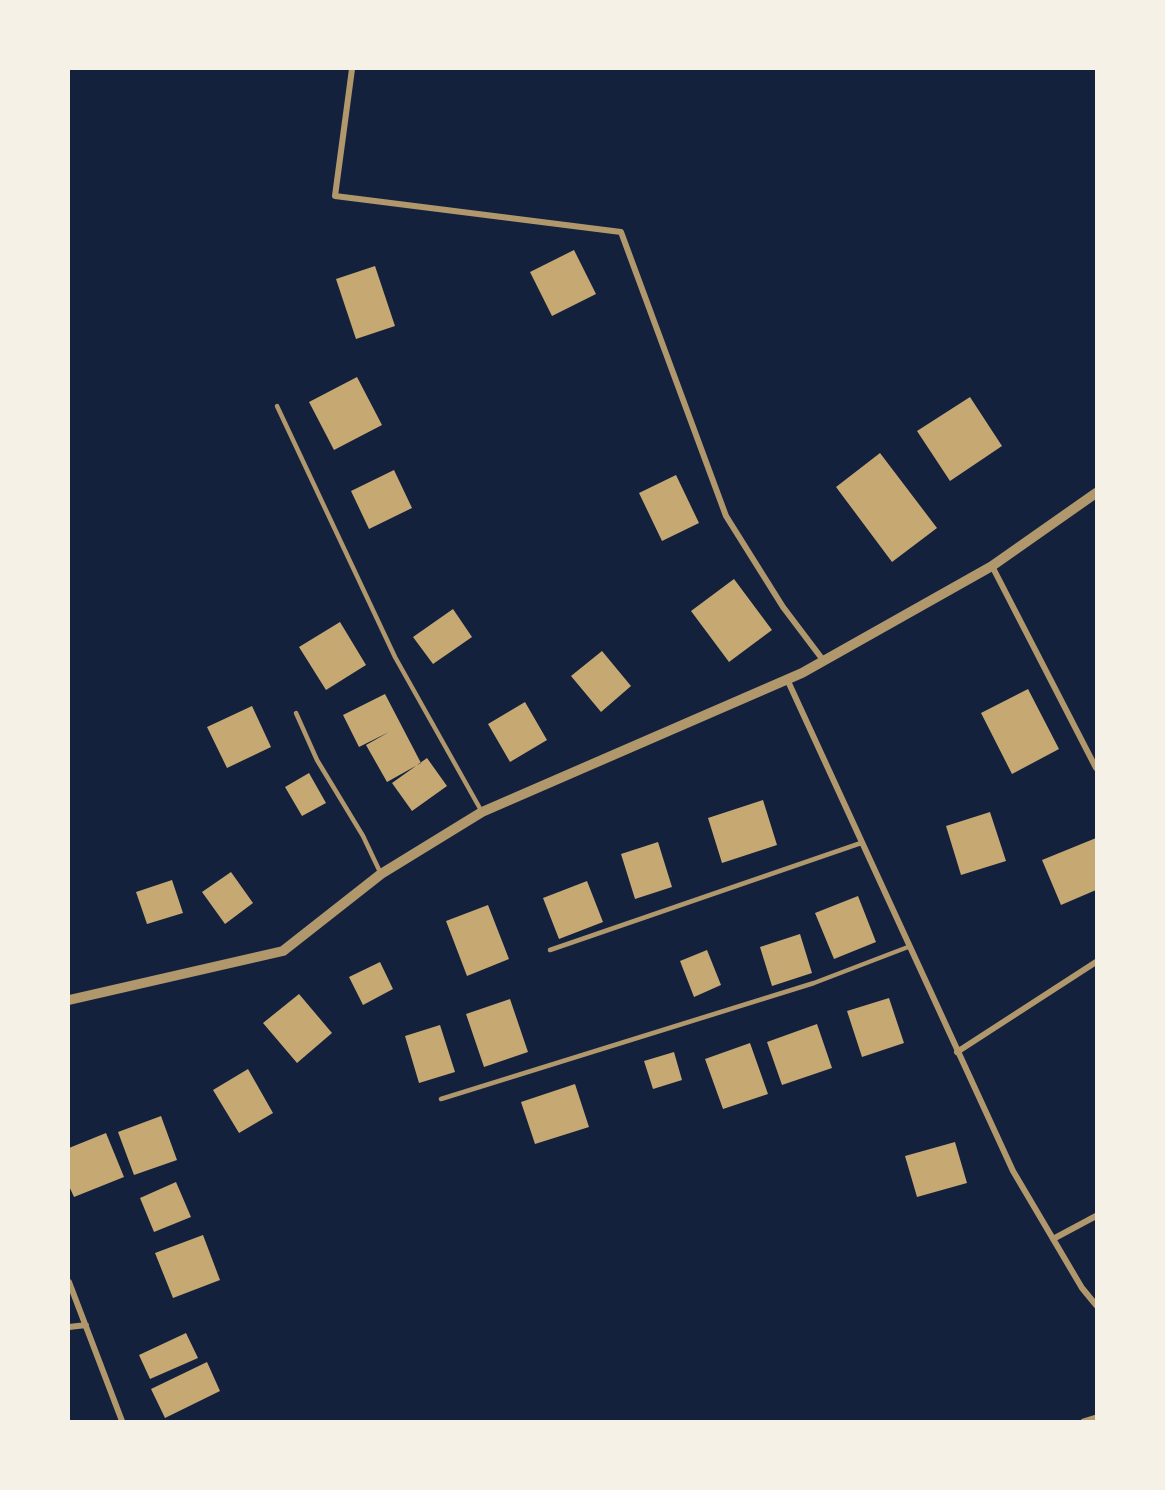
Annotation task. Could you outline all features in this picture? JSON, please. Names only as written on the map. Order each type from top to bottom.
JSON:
[{"type":"street","points":[[352,69],[334,196],[621,232],[726,516],[783,607],[823,660]]},
{"type":"street","points":[[69,1000],[283,951],[381,874],[482,812],[802,673],[992,566],[1096,493]]},
{"type":"street","points":[[992,566],[1096,768]]},
{"type":"street","points":[[786,678],[1013,1171],[1082,1288],[1096,1305]]},
{"type":"street","points":[[957,1052],[1096,962]]},
{"type":"street","points":[[1053,1239],[1096,1216]]},
{"type":"street","points":[[69,1282],[122,1421]]},
{"type":"street","points":[[69,1327],[86,1325]]},
{"type":"lane","points":[[277,406],[395,657],[482,812]]},
{"type":"lane","points":[[296,713],[317,760],[363,836],[381,874]]},
{"type":"lane","points":[[550,950],[861,843]]},
{"type":"lane","points":[[441,1099],[814,983],[908,947]]},
{"type":"lane","points":[[1083,1421],[1096,1417]]},
{"type":"building","points":[[574,250],[596,294],[552,316],[530,272]]},
{"type":"building","points":[[375,266],[395,326],[356,339],[336,279]]},
{"type":"building","points":[[357,377],[382,425],[334,450],[309,402]]},
{"type":"building","points":[[970,397],[1002,446],[950,481],[917,431]]},
{"type":"building","points":[[880,453],[937,528],[892,562],[836,487]]},
{"type":"building","points":[[394,470],[412,508],[369,529],[351,491]]},
{"type":"building","points":[[676,475],[699,523],[662,541],[639,493]]},
{"type":"building","points":[[734,579],[772,630],[729,662],[691,611]]},
{"type":"building","points":[[453,609],[472,637],[433,664],[413,637]]},
{"type":"building","points":[[340,622],[366,665],[326,690],[299,647]]},
{"type":"building","points":[[602,651],[631,686],[601,712],[571,676]]},
{"type":"building","points":[[1028,689],[1059,749],[1012,774],[981,713]]},
{"type":"building","points":[[385,694],[421,763],[387,782],[366,745],[389,732],[359,747],[343,715]]},
{"type":"building","points":[[525,702],[547,740],[510,762],[488,724]]},
{"type":"building","points":[[252,706],[271,747],[227,768],[207,727]]},
{"type":"building","points":[[427,758],[447,786],[412,811],[392,783]]},
{"type":"building","points":[[309,773],[326,803],[302,816],[285,787]]},
{"type":"building","points":[[763,800],[777,845],[722,863],[708,818]]},
{"type":"building","points":[[990,812],[1006,861],[961,875],[946,826]]},
{"type":"building","points":[[1096,838],[1096,890],[1061,905],[1042,860]]},
{"type":"building","points":[[658,842],[672,887],[635,899],[621,854]]},
{"type":"building","points":[[231,872],[253,903],[225,924],[202,892]]},
{"type":"building","points":[[172,880],[183,913],[147,924],[136,892]]},
{"type":"building","points":[[587,881],[603,922],[559,939],[543,898]]},
{"type":"building","points":[[858,896],[876,942],[834,959],[815,913]]},
{"type":"building","points":[[488,905],[509,959],[467,976],[446,921]]},
{"type":"building","points":[[800,934],[812,973],[772,986],[760,947]]},
{"type":"building","points":[[707,950],[721,985],[694,997],[680,961]]},
{"type":"building","points":[[380,962],[393,989],[363,1005],[349,977]]},
{"type":"building","points":[[299,994],[332,1033],[297,1063],[263,1023]]},
{"type":"building","points":[[889,998],[904,1043],[862,1057],[847,1011]]},
{"type":"building","points":[[510,999],[528,1052],[484,1067],[466,1014]]},
{"type":"building","points":[[817,1024],[832,1068],[782,1085],[767,1042]]},
{"type":"building","points":[[440,1025],[455,1072],[419,1083],[405,1036]]},
{"type":"building","points":[[750,1043],[768,1094],[723,1109],[705,1059]]},
{"type":"building","points":[[674,1052],[682,1080],[653,1089],[644,1061]]},
{"type":"building","points":[[248,1069],[273,1113],[239,1133],[213,1090]]},
{"type":"building","points":[[575,1084],[589,1127],[535,1144],[521,1102]]},
{"type":"building","points":[[161,1116],[177,1160],[134,1175],[118,1132]]},
{"type":"building","points":[[106,1133],[124,1177],[74,1197],[69,1186],[69,1148]]},
{"type":"building","points":[[955,1142],[967,1183],[917,1197],[905,1156]]},
{"type":"building","points":[[176,1182],[191,1217],[154,1232],[140,1198]]},
{"type":"building","points":[[203,1235],[220,1280],[173,1298],[155,1253]]},
{"type":"building","points":[[186,1333],[198,1358],[150,1379],[139,1355]]},
{"type":"building","points":[[207,1362],[220,1391],[165,1418],[151,1389]]}]
